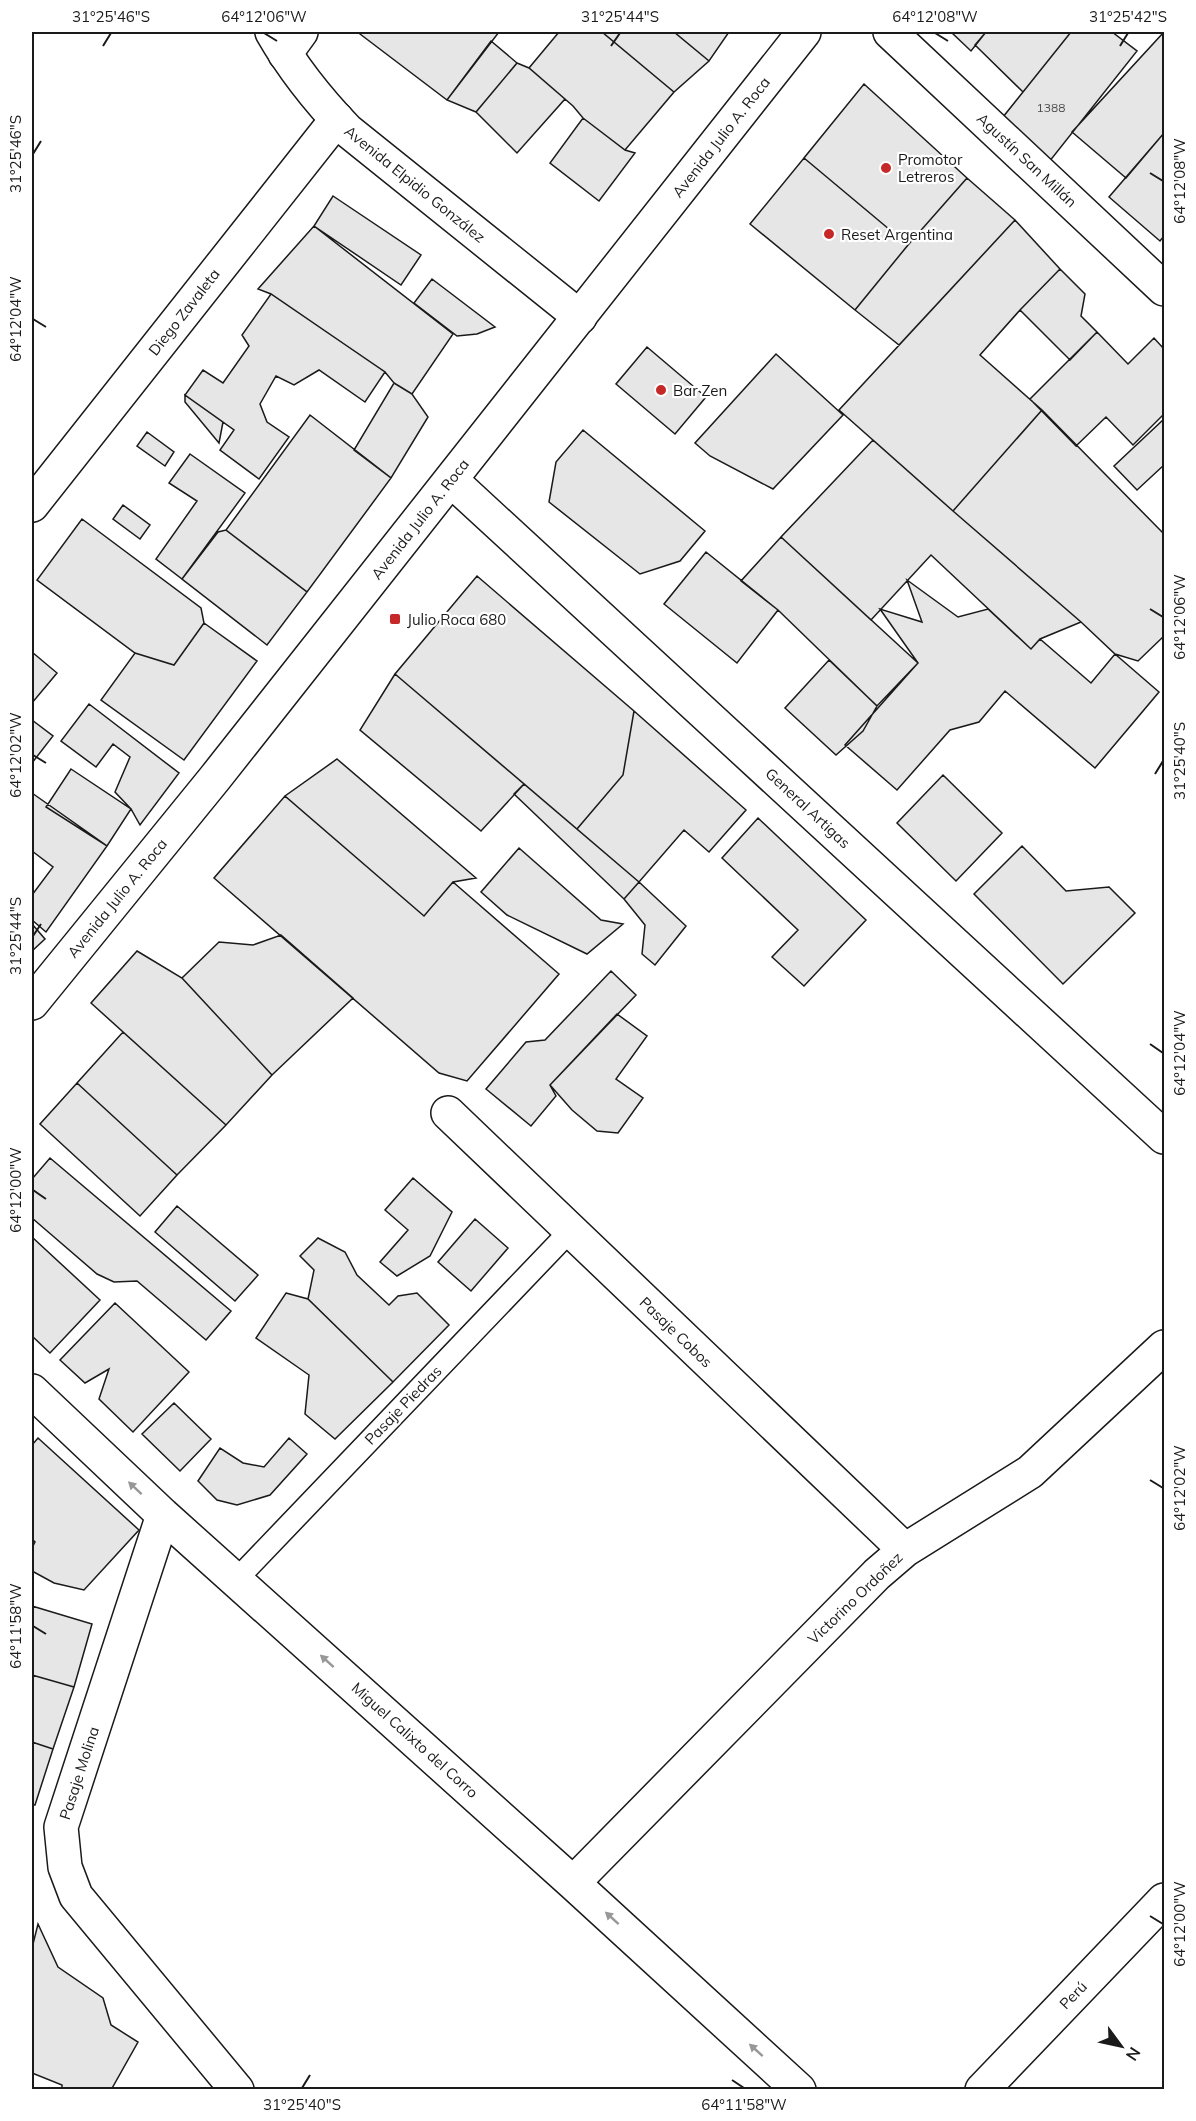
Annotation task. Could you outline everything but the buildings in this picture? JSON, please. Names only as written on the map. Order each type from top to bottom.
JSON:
[{"type":"street","name":"Avenida Julio A. Roca","points":[[32,1003],[215,778],[804,32]]},
{"type":"street","name":"Agustín San Millán","points":[[890,32],[1164,289]]},
{"type":"street","name":"Avenida Elpidio González","points":[[286,39],[337,119],[347,130],[580,317]]},
{"type":"street","name":"Diego Zavaleta","points":[[32,506],[337,119]]},
{"type":"street","name":"General Artigas","points":[[451,480],[1164,1137]]},
{"type":"street","name":"Pasaje Cobos","points":[[448,1113],[905,1550]]},
{"type":"street","name":"Victorino Ordoñez","points":[[573,1883],[877,1574],[905,1550],[1030,1473],[1164,1347]]},
{"type":"street","name":"Miguel Calixto del Corro","points":[[32,1391],[163,1515],[237,1579],[799,2090]]},
{"type":"street","name":"Pasaje Molina","points":[[163,1515],[61,1827],[64,1867],[76,1896],[237,2090]]},
{"type":"street","name":"Perú","points":[[982,2090],[1164,1900]]},
{"type":"lane","name":"Pasaje Piedras","points":[[237,1579],[570,1231]]},
{"type":"place","name":"Promotor Letreros","points":[[886,168]]},
{"type":"place","name":"Reset Argentina","points":[[829,234]]},
{"type":"place","name":"Bar Zen","points":[[661,390]]},
{"type":"place","name":"Julio Roca 680","points":[[395,619]]}]
